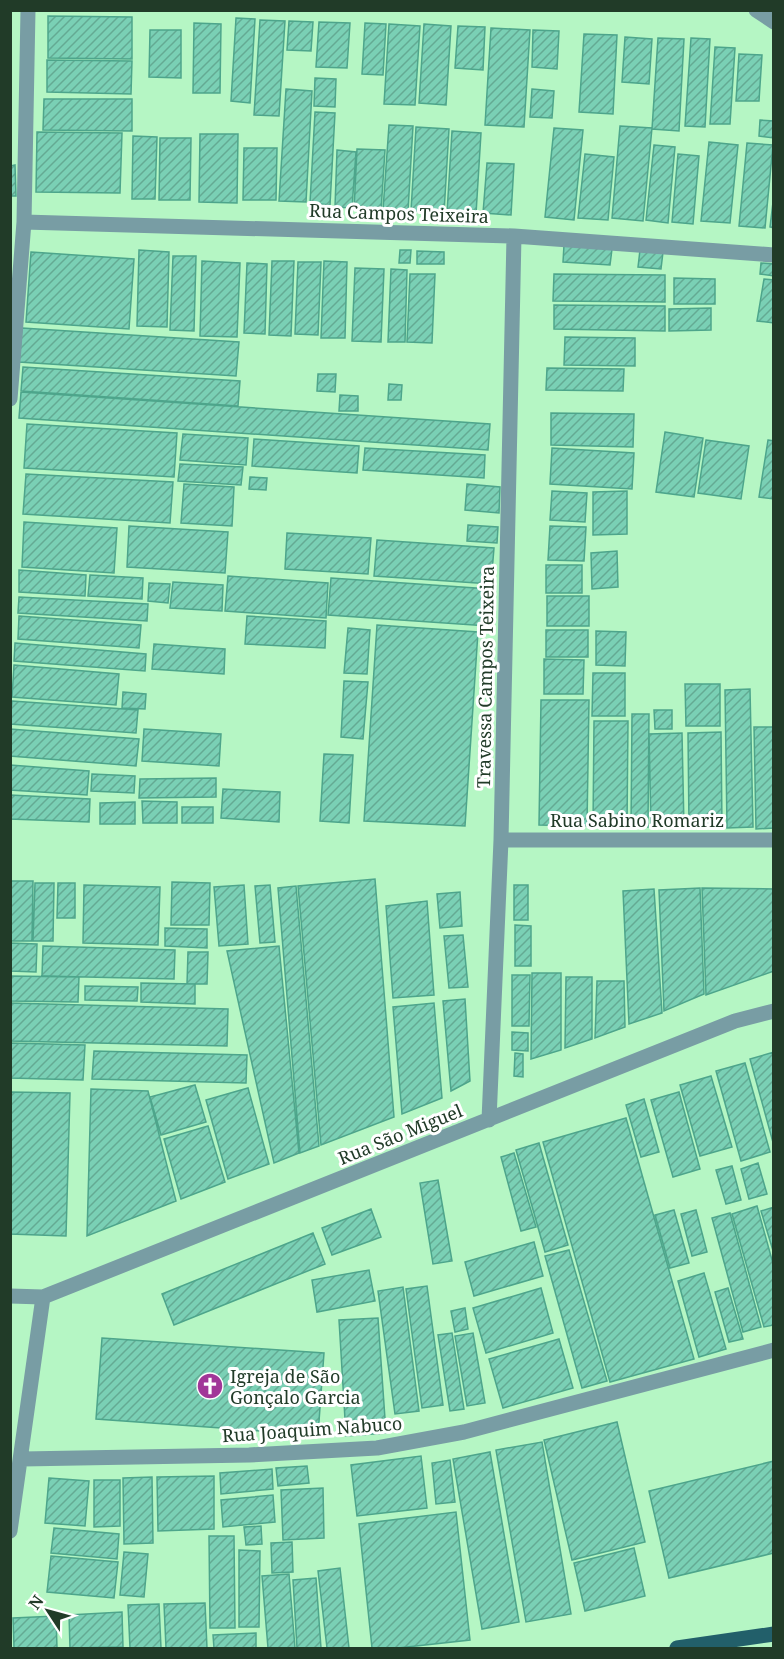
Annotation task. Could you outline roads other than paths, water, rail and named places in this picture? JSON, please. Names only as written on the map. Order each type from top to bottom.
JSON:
[{"type":"main road","points":[[677,1648],[770,1639]]},
{"type":"street","points":[[10,399],[24,222],[17,159],[28,10]]},
{"type":"street","points":[[756,10],[774,22]]},
{"type":"street","name":"Rua Campos Teixeira","points":[[24,222],[514,236],[774,255]]},
{"type":"street","name":"Travessa Campos Teixeira","points":[[489,1120],[501,840],[514,236]]},
{"type":"street","name":"Rua Sabino Romariz","points":[[501,840],[774,840]]},
{"type":"street","name":"Rua São Miguel","points":[[43,1297],[735,1021],[774,1011]]},
{"type":"street","points":[[10,1296],[43,1297],[22,1459],[10,1531]]},
{"type":"street","name":"Rua Joaquim Nabuco","points":[[22,1459],[249,1455],[377,1448],[464,1432],[774,1350]]},
{"type":"place","name":"Igreja de São Gonçalo Garcia","points":[[210,1386]]}]
